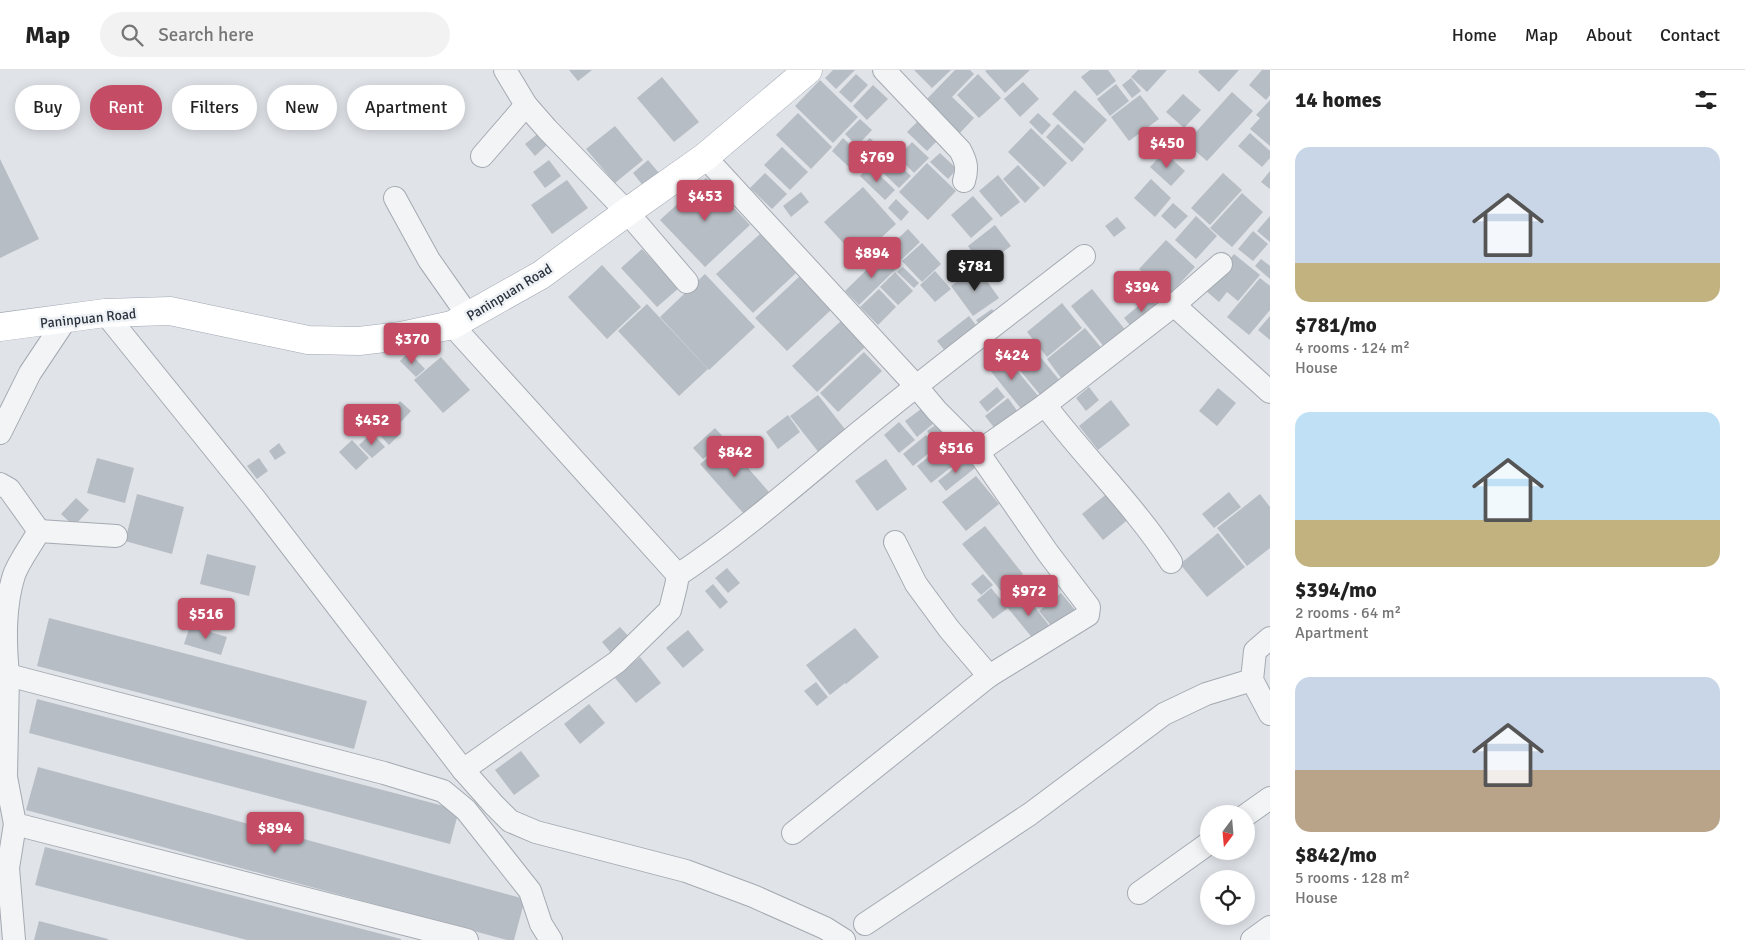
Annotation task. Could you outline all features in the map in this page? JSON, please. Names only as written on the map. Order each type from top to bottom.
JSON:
[{"type":"main road","name":"Paninpuan Road","points":[[0,327],[105,313],[170,311],[308,340],[359,341],[401,336],[461,321],[541,275],[706,157],[808,70]]},
{"type":"street","points":[[505,70],[526,105],[627,212],[687,282]]},
{"type":"street","points":[[884,70],[960,150],[967,170],[964,181]]},
{"type":"street","points":[[482,156],[526,105]]},
{"type":"street","points":[[706,157],[937,411],[978,452],[1089,611],[1086,616],[989,676],[793,832]]},
{"type":"street","points":[[395,198],[461,321],[678,575]]},
{"type":"street","points":[[463,770],[617,662],[670,610],[678,575],[758,514],[916,386],[1084,256]]},
{"type":"street","points":[[978,452],[1174,305],[1221,264]]},
{"type":"street","points":[[1174,305],[1270,392]]},
{"type":"street","points":[[105,313],[256,500],[463,770],[494,806],[510,821],[536,832],[686,872],[753,896],[825,928],[844,940]]},
{"type":"street","points":[[0,434],[30,373],[66,319]]},
{"type":"street","points":[[1044,404],[1141,521],[1171,562]]},
{"type":"street","points":[[0,484],[9,490],[39,531]]},
{"type":"street","points":[[39,531],[116,536]]},
{"type":"street","points":[[14,940],[8,868],[15,824],[6,777],[8,675],[5,644],[14,574],[39,531]]},
{"type":"street","points":[[895,542],[916,584],[926,599],[989,676]]},
{"type":"street","points":[[1270,638],[1256,651],[1252,680],[1270,714]]},
{"type":"street","points":[[8,675],[384,773],[443,791],[466,810],[530,891],[541,924],[551,940]]},
{"type":"street","points":[[865,924],[1030,814],[1164,714],[1206,694],[1252,680]]},
{"type":"street","points":[[1255,809],[1270,798]]},
{"type":"street","points":[[15,824],[467,940]]},
{"type":"street","points":[[1139,894],[1200,850]]},
{"type":"street","points":[[1252,940],[1270,927]]},
{"type":"building","points":[[569,70],[592,70],[578,81]]},
{"type":"building","points":[[833,70],[855,70],[836,89],[825,78]]},
{"type":"building","points":[[914,70],[951,70],[932,88]]},
{"type":"building","points":[[955,70],[970,70],[974,74],[952,97],[974,118],[958,135],[924,102]]},
{"type":"building","points":[[1030,70],[1005,93],[985,71]]},
{"type":"building","points":[[1090,70],[1108,70],[1116,81],[1097,96],[1081,77]]},
{"type":"building","points":[[1138,70],[1167,70],[1147,92],[1131,77]]},
{"type":"building","points":[[1200,70],[1239,70],[1219,92],[1198,72]]},
{"type":"building","points":[[1262,70],[1270,70],[1270,95],[1266,100],[1249,85]]},
{"type":"building","points":[[856,74],[868,85],[851,103],[839,92]]},
{"type":"building","points":[[978,74],[1001,98],[979,118],[957,95]]},
{"type":"building","points":[[662,77],[699,122],[674,142],[637,98]]},
{"type":"building","points":[[1131,78],[1141,91],[1132,98],[1122,85]]},
{"type":"building","points":[[820,80],[858,117],[833,143],[795,106]]},
{"type":"building","points":[[1023,82],[1039,99],[1020,117],[1004,99]]},
{"type":"building","points":[[1116,84],[1129,101],[1110,116],[1097,99]]},
{"type":"building","points":[[873,85],[888,99],[867,120],[853,106]]},
{"type":"building","points":[[1075,90],[1107,120],[1084,144],[1052,114]]},
{"type":"building","points":[[1232,92],[1253,111],[1207,161],[1186,143]]},
{"type":"building","points":[[1183,94],[1201,110],[1184,128],[1166,112]]},
{"type":"building","points":[[1140,95],[1159,119],[1129,141],[1111,117]]},
{"type":"building","points":[[1270,100],[1270,146],[1250,129],[1260,118],[1256,115]]},
{"type":"building","points":[[798,113],[832,147],[811,169],[776,135]]},
{"type":"building","points":[[1038,113],[1051,125],[1042,135],[1029,122]]},
{"type":"building","points":[[922,117],[942,136],[927,151],[907,132]]},
{"type":"building","points":[[860,119],[872,130],[857,146],[845,134]]},
{"type":"building","points":[[1058,124],[1084,149],[1072,162],[1046,137]]},
{"type":"building","points":[[615,126],[643,160],[615,183],[586,149]]},
{"type":"building","points":[[1031,128],[1067,163],[1044,187],[1008,152]]},
{"type":"building","points":[[540,132],[549,143],[535,156],[525,144]]},
{"type":"building","points":[[1250,133],[1270,151],[1270,158],[1262,167],[1238,146]]},
{"type":"building","points":[[843,138],[864,158],[852,170],[832,151]]},
{"type":"building","points":[[870,138],[885,153],[875,163],[859,148]]},
{"type":"building","points":[[912,142],[929,158],[914,173],[898,157]]},
{"type":"building","points":[[782,147],[808,172],[790,190],[764,165]]},
{"type":"building","points":[[1164,152],[1185,171],[1171,186],[1150,167]]},
{"type":"building","points":[[940,153],[957,169],[948,179],[930,162]]},
{"type":"building","points":[[889,156],[911,176],[899,188],[878,168]]},
{"type":"building","points":[[0,159],[39,239],[0,258]]},
{"type":"building","points":[[549,160],[561,176],[545,188],[533,172]]},
{"type":"building","points":[[648,160],[659,173],[644,187],[633,173]]},
{"type":"building","points":[[927,163],[956,191],[928,220],[899,192]]},
{"type":"building","points":[[1018,165],[1040,188],[1025,203],[1003,179]]},
{"type":"building","points":[[870,166],[895,190],[885,200],[860,176]]},
{"type":"building","points":[[1270,171],[1270,189],[1261,182]]},
{"type":"building","points":[[765,173],[787,194],[772,209],[750,188]]},
{"type":"building","points":[[1223,173],[1242,190],[1210,225],[1191,208]]},
{"type":"building","points":[[998,175],[1020,202],[1001,217],[979,191]]},
{"type":"building","points":[[706,178],[750,225],[705,267],[660,220]]},
{"type":"building","points":[[1151,179],[1171,198],[1155,217],[1134,198]]},
{"type":"building","points":[[567,180],[588,208],[552,234],[531,205]]},
{"type":"building","points":[[863,187],[896,224],[858,259],[824,222]]},
{"type":"building","points":[[801,192],[809,202],[791,217],[783,206]]},
{"type":"building","points":[[1242,193],[1263,212],[1232,247],[1210,228]]},
{"type":"building","points":[[973,196],[993,219],[971,238],[951,215]]},
{"type":"building","points":[[896,199],[909,212],[901,221],[888,208]]},
{"type":"building","points":[[1173,203],[1188,216],[1175,229],[1161,216]]},
{"type":"building","points":[[1196,216],[1217,236],[1196,259],[1175,240]]},
{"type":"building","points":[[1270,216],[1270,242],[1257,231]]},
{"type":"building","points":[[1117,217],[1126,228],[1114,237],[1105,226]]},
{"type":"building","points":[[995,225],[1011,246],[983,267],[968,246]]},
{"type":"building","points":[[908,229],[920,242],[900,261],[888,248]]},
{"type":"building","points":[[1253,231],[1268,244],[1253,261],[1238,249]]},
{"type":"building","points":[[760,234],[796,273],[753,313],[716,274]]},
{"type":"building","points":[[1166,240],[1195,267],[1169,295],[1139,269]]},
{"type":"building","points":[[922,243],[941,264],[922,282],[902,261]]},
{"type":"building","points":[[642,249],[679,288],[657,307],[621,268]]},
{"type":"building","points":[[884,253],[898,267],[859,305],[845,291]]},
{"type":"building","points":[[1234,254],[1260,275],[1238,301],[1227,292],[1219,302],[1205,290]]},
{"type":"building","points":[[1261,259],[1270,266],[1270,279],[1255,266]]},
{"type":"building","points":[[602,265],[641,307],[607,339],[568,297]]},
{"type":"building","points":[[903,267],[919,283],[914,288],[897,272]]},
{"type":"building","points":[[977,267],[999,298],[973,316],[951,286]]},
{"type":"building","points":[[935,271],[951,289],[935,302],[920,285]]},
{"type":"building","points":[[895,272],[913,291],[898,305],[880,287]]},
{"type":"building","points":[[705,274],[755,327],[709,370],[660,317]]},
{"type":"building","points":[[800,276],[832,309],[787,351],[755,318]]},
{"type":"building","points":[[1260,278],[1270,286],[1270,310],[1249,335],[1227,317]]},
{"type":"building","points":[[879,289],[896,307],[878,325],[860,307]]},
{"type":"building","points":[[1092,289],[1127,332],[1106,349],[1071,306]]},
{"type":"building","points":[[1149,297],[1160,309],[1134,330],[1124,318]]},
{"type":"building","points":[[1062,303],[1082,328],[1047,357],[1027,332]]},
{"type":"building","points":[[647,304],[708,369],[679,396],[618,331]]},
{"type":"building","points":[[992,309],[998,317],[982,328],[976,320]]},
{"type":"building","points":[[969,316],[982,333],[950,357],[937,341]]},
{"type":"building","points":[[1270,316],[1270,340],[1258,330]]},
{"type":"building","points":[[841,321],[865,347],[817,392],[792,366]]},
{"type":"building","points":[[1085,328],[1103,350],[1064,382],[1047,359]]},
{"type":"building","points":[[1033,348],[1061,382],[1042,397],[1014,363]]},
{"type":"building","points":[[1001,351],[1039,397],[1022,410],[985,364]]},
{"type":"building","points":[[409,352],[425,369],[416,377],[400,361]]},
{"type":"building","points":[[864,352],[882,371],[838,412],[820,393]]},
{"type":"building","points":[[441,357],[470,390],[443,413],[414,380]]},
{"type":"building","points":[[997,387],[1005,397],[987,412],[979,402]]},
{"type":"building","points":[[1089,387],[1099,400],[1086,411],[1076,398]]},
{"type":"building","points":[[1218,388],[1236,403],[1217,426],[1199,411]]},
{"type":"building","points":[[818,395],[848,433],[820,454],[790,416]]},
{"type":"building","points":[[1008,398],[1018,412],[996,430],[985,416]]},
{"type":"building","points":[[1111,400],[1130,425],[1098,450],[1079,426]]},
{"type":"building","points":[[400,401],[411,411],[397,426],[386,416]]},
{"type":"building","points":[[921,409],[933,424],[917,437],[905,421]]},
{"type":"building","points":[[788,415],[800,432],[778,449],[766,432]]},
{"type":"building","points":[[385,417],[401,433],[389,445],[373,428]]},
{"type":"building","points":[[899,422],[915,440],[899,453],[884,435]]},
{"type":"building","points":[[938,423],[948,437],[937,444],[927,431]]},
{"type":"building","points":[[715,428],[726,440],[703,459],[693,448]]},
{"type":"building","points":[[372,433],[385,447],[372,458],[359,445]]},
{"type":"building","points":[[926,435],[936,447],[913,466],[903,454]]},
{"type":"building","points":[[352,440],[369,458],[356,470],[339,452]]},
{"type":"building","points":[[950,440],[964,457],[931,483],[917,466]]},
{"type":"building","points":[[279,443],[286,453],[275,460],[269,451]]},
{"type":"building","points":[[726,443],[769,492],[744,514],[700,464]]},
{"type":"building","points":[[97,458],[134,468],[125,503],[87,493]]},
{"type":"building","points":[[259,458],[268,471],[257,479],[247,466]]},
{"type":"building","points":[[967,458],[975,468],[946,491],[938,481]]},
{"type":"building","points":[[886,459],[907,489],[877,511],[855,481]]},
{"type":"building","points":[[976,476],[999,504],[966,531],[942,502]]},
{"type":"building","points":[[1109,492],[1130,518],[1103,540],[1082,514]]},
{"type":"building","points":[[1229,492],[1241,507],[1214,528],[1202,514]]},
{"type":"building","points":[[137,494],[184,507],[172,554],[125,541]]},
{"type":"building","points":[[1260,494],[1270,507],[1270,548],[1247,566],[1217,528]]},
{"type":"building","points":[[76,498],[89,510],[74,526],[61,514]]},
{"type":"building","points":[[985,526],[1023,574],[1001,591],[962,544]]},
{"type":"building","points":[[1218,533],[1245,567],[1207,597],[1180,564]]},
{"type":"building","points":[[207,554],[256,566],[249,596],[200,584]]},
{"type":"building","points":[[727,568],[740,583],[728,593],[715,578]]},
{"type":"building","points":[[983,574],[993,585],[981,595],[971,584]]},
{"type":"building","points":[[713,584],[728,602],[720,609],[705,591]]},
{"type":"building","points":[[991,588],[1008,608],[993,619],[977,600]]},
{"type":"building","points":[[1024,593],[1051,628],[1035,641],[1007,607]]},
{"type":"building","points":[[1061,593],[1075,610],[1053,628],[1039,611]]},
{"type":"building","points":[[49,618],[367,701],[354,749],[37,666]]},
{"type":"building","points":[[190,626],[227,637],[221,655],[184,644]]},
{"type":"building","points":[[620,627],[631,639],[612,654],[602,642]]},
{"type":"building","points":[[855,628],[879,657],[830,695],[806,665]]},
{"type":"building","points":[[688,630],[704,650],[683,668],[666,648]]},
{"type":"building","points":[[640,657],[661,683],[636,703],[615,678]]},
{"type":"building","points":[[816,682],[828,697],[817,706],[804,691]]},
{"type":"building","points":[[37,699],[459,810],[450,844],[29,733]]},
{"type":"building","points":[[589,704],[605,723],[580,744],[564,724]]},
{"type":"building","points":[[521,751],[540,776],[514,795],[495,770]]},
{"type":"building","points":[[38,767],[525,899],[514,940],[507,940],[26,810]]},
{"type":"building","points":[[45,847],[401,940],[247,940],[35,885]]},
{"type":"building","points":[[39,921],[108,939],[108,940],[34,940]]}]
